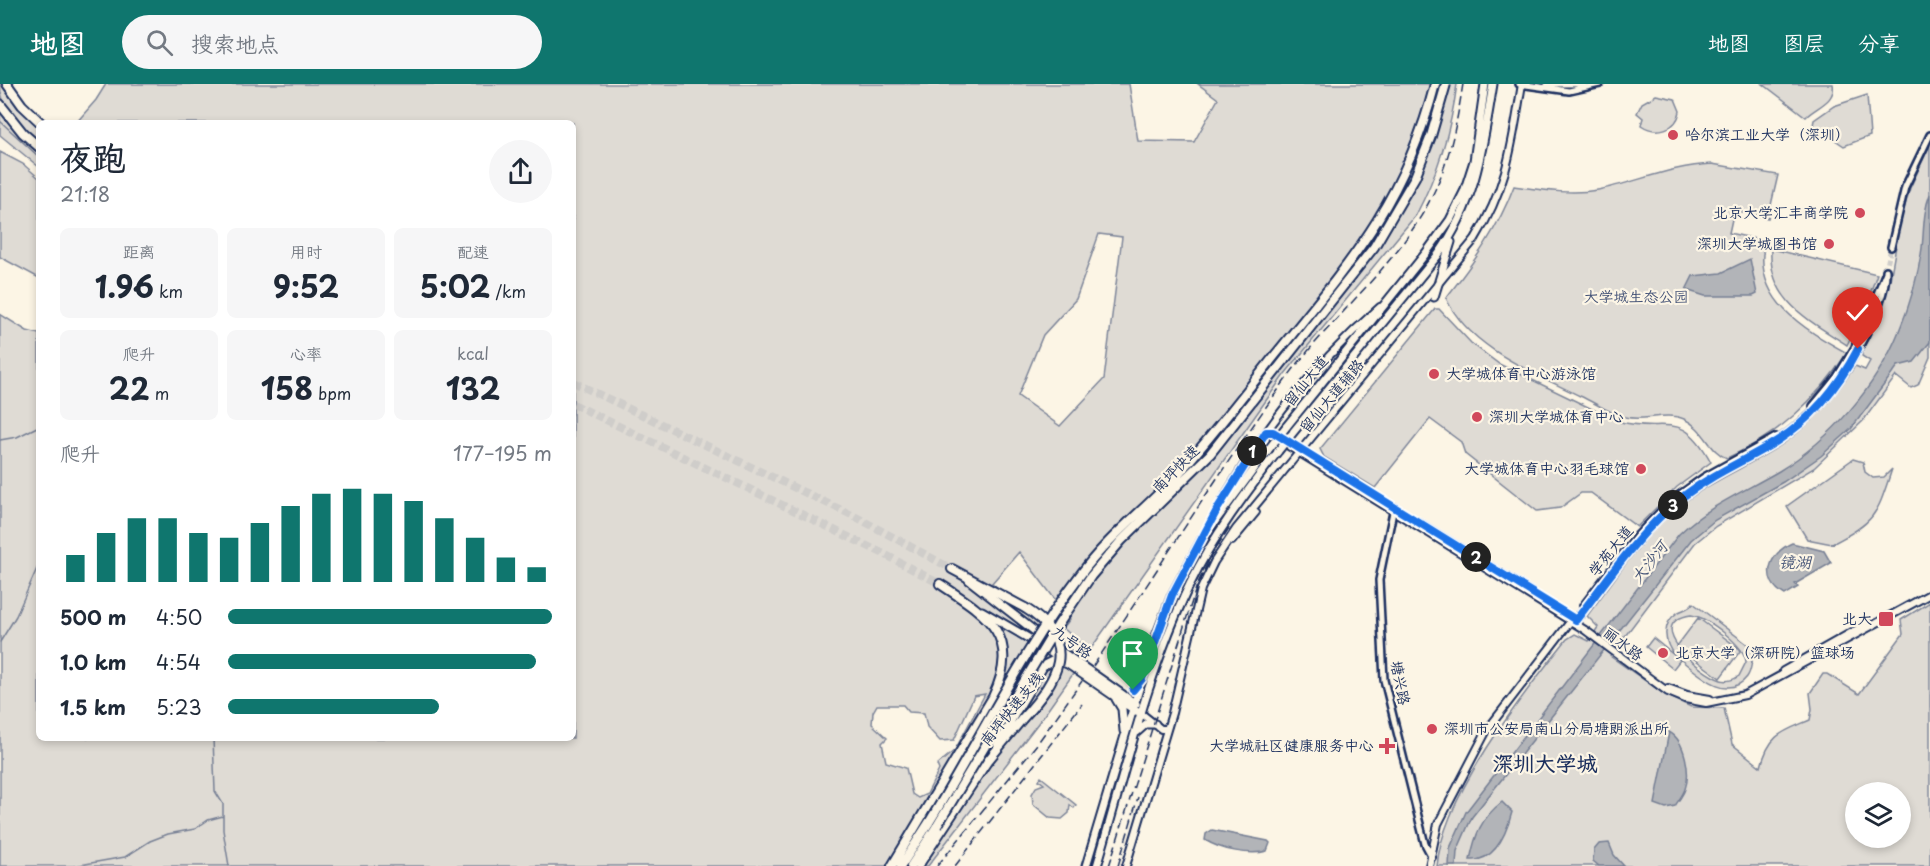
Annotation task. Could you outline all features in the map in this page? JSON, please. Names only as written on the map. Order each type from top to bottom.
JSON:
[{"type":"highway","points":[[7,84],[22,105],[38,120]]},
{"type":"highway","name":"南坪快速","points":[[911,866],[933,823],[1047,623],[1080,574],[1104,546],[1194,456],[1363,246],[1389,205],[1408,167],[1435,84]]},
{"type":"highway","name":"南坪快速","points":[[901,866],[933,823],[1091,576],[1121,542],[1209,454],[1374,247],[1416,177],[1446,84]]},
{"type":"highway","points":[[0,104],[23,133],[36,144]]},
{"type":"highway","name":"南坪快速支线","points":[[918,866],[986,763],[1051,684],[1059,659],[1057,642],[1050,629],[1025,608],[951,569]]},
{"type":"highway","name":"南坪快速支线","points":[[892,866],[993,697],[1002,676],[1005,656],[998,633],[972,605],[940,584]]},
{"type":"highway","points":[[986,763],[1043,666],[1051,660],[1067,663]]},
{"type":"main road","name":"留仙大道","points":[[1086,866],[1142,679],[1172,595],[1202,539],[1268,450],[1443,231],[1464,192],[1475,155],[1485,84]]},
{"type":"main road","name":"留仙大道辅路","points":[[1128,866],[1167,729],[1193,614],[1204,581],[1236,529],[1303,453],[1478,242],[1500,200],[1514,158],[1523,84]]},
{"type":"main road","name":"留仙大道","points":[[1098,866],[1168,634],[1191,581],[1222,526],[1278,451],[1438,255],[1456,228],[1475,184],[1494,85]]},
{"type":"main road","points":[[1435,293],[1456,228]]},
{"type":"main road","name":"留仙大道辅路","points":[[1202,539],[1218,508],[1266,432],[1333,350],[1398,290]]},
{"type":"main road","name":"丽水路","points":[[1266,432],[1273,432],[1303,453],[1586,628],[1672,690],[1699,698],[1723,698],[1757,685],[1930,589]]},
{"type":"main road","name":"留仙大道辅路","points":[[1128,866],[1175,713],[1194,624],[1207,582],[1234,539],[1303,453]]},
{"type":"main road","name":"九号路","points":[[968,579],[1142,714]]},
{"type":"main road","name":"丽水路","points":[[1616,650],[1673,695],[1698,702],[1722,701],[1753,691],[1930,594]]},
{"type":"main road","name":"九号路","points":[[972,605],[1112,690]]},
{"type":"main road","name":"学苑大道","points":[[1431,861],[1432,842],[1442,816],[1487,730],[1573,620]]},
{"type":"main road","name":"学苑大道","points":[[1431,861],[1443,821],[1485,740],[1573,620]]},
{"type":"main road","points":[[1112,690],[1129,692],[1142,679]]},
{"type":"main road","points":[[1112,690],[1122,709],[1125,725],[1123,744]]},
{"type":"main road","points":[[1142,714],[1155,724],[1167,729]]},
{"type":"main road","points":[[1136,734],[1142,726],[1155,724]]},
{"type":"main road","points":[[1425,841],[1432,842]]},
{"type":"street","points":[[1523,84],[1569,91],[1600,84]]},
{"type":"street","points":[[1547,84],[1584,84]]},
{"type":"street","points":[[1891,247],[1905,187],[1930,135]]},
{"type":"street","name":"学苑大道","points":[[1573,620],[1630,545],[1672,501],[1704,477],[1776,437],[1813,406],[1837,377],[1855,347],[1886,271]]},
{"type":"street","name":"塘兴路","points":[[1394,509],[1379,580],[1384,680],[1431,861]]},
{"type":"green space","points":[[0,84],[5,84],[36,121],[36,140],[13,117],[1,93]]},
{"type":"green space","points":[[106,84],[1129,84],[1138,141],[1194,142],[1218,99],[1198,84],[1457,84],[1442,151],[1431,183],[1416,215],[1284,375],[1089,651],[1063,628],[1070,619],[1019,552],[992,583],[1083,660],[1042,718],[928,866],[0,866],[0,314],[27,331],[36,333],[36,741],[576,741],[576,120],[79,120]],"holes":[[[1099,234],[1122,237],[1104,379],[1060,426],[1018,396],[1043,335],[1076,299]],[[985,694],[955,750],[937,765],[939,770],[927,794],[918,798],[912,794],[906,768],[886,762],[882,743],[887,738],[872,724],[873,712],[877,705],[903,705],[909,712],[924,713],[927,727],[940,741],[954,740],[974,696]]]},
{"type":"green space","points":[[1763,84],[1833,84],[1833,90],[1825,103],[1806,117]]},
{"type":"green space","points":[[1656,95],[1675,99],[1680,111],[1675,123],[1665,129],[1653,130],[1641,125],[1643,118],[1637,113],[1642,103]]},
{"type":"green space","points":[[1867,95],[1870,136],[1844,146],[1813,125],[1814,120],[1834,106]]},
{"type":"green space","points":[[0,111],[36,148],[36,165],[0,135]]},
{"type":"green space","points":[[1930,145],[1930,357],[1918,385],[1911,388],[1896,376],[1863,421],[1814,468],[1716,526],[1695,543],[1610,656],[1666,695],[1691,707],[1724,708],[1732,744],[1761,767],[1768,747],[1778,736],[1810,720],[1812,709],[1810,693],[1823,674],[1827,674],[1859,694],[1903,634],[1901,620],[1930,602],[1930,866],[1437,866],[1442,838],[1454,809],[1487,747],[1567,639],[1575,634],[1589,641],[1598,627],[1587,616],[1641,544],[1665,518],[1691,497],[1771,451],[1805,427],[1823,408],[1855,366],[1865,370],[1870,361],[1862,356],[1862,351],[1877,320],[1890,280],[1900,223],[1910,188]]},
{"type":"green space","points":[[0,152],[23,164],[36,175],[36,276],[0,257]]},
{"type":"green space","name":"大学城生态公园","points":[[1712,164],[1778,175],[1768,218],[1734,210],[1729,233],[1765,241],[1763,261],[1766,280],[1773,296],[1798,322],[1847,353],[1809,401],[1780,427],[1746,449],[1727,458],[1716,451],[1697,428],[1684,419],[1669,416],[1632,418],[1608,411],[1504,357],[1470,331],[1456,315],[1446,298],[1501,217],[1514,186],[1577,192],[1598,190],[1683,168]]},
{"type":"green space","points":[[1771,249],[1877,274],[1864,310],[1847,345],[1805,317],[1784,296],[1776,282]]},
{"type":"green space","name":"深圳大学城体育中心","points":[[1435,309],[1439,309],[1471,343],[1499,364],[1617,421],[1680,428],[1690,434],[1711,462],[1677,487],[1637,527],[1591,493],[1581,493],[1560,508],[1537,511],[1465,454],[1461,442],[1430,419],[1375,488],[1324,457],[1320,449]]},
{"type":"green space","points":[[1853,459],[1863,462],[1865,472],[1873,478],[1884,477],[1892,469],[1883,496],[1873,515],[1858,529],[1832,544],[1807,539],[1787,506]]},
{"type":"green space","points":[[1693,603],[1756,651],[1749,674],[1739,684],[1730,687],[1720,686],[1677,657],[1680,660],[1673,669],[1646,647],[1653,638],[1675,656],[1668,645],[1666,628],[1672,617]],"holes":[[[1691,615],[1724,633],[1744,655],[1746,662],[1739,676],[1726,681],[1712,676],[1689,659],[1679,648],[1673,638],[1671,628],[1677,620]]]},
{"type":"green space","points":[[1698,618],[1741,650],[1720,678],[1677,646]]},
{"type":"green space","points":[[1041,777],[1076,805],[1074,808],[1070,805],[1069,813],[1062,819],[1050,818],[1033,804],[1032,794],[1036,787],[1044,784],[1039,780]]},
{"type":"water","points":[[1930,194],[1930,342],[1914,362],[1898,366],[1851,429],[1821,456],[1783,482],[1715,520],[1691,540],[1472,817],[1457,851],[1456,866],[1449,866],[1450,848],[1466,812],[1679,534],[1714,507],[1798,458],[1834,428],[1865,392],[1889,352],[1907,311],[1918,269]]},
{"type":"water","points":[[1750,259],[1757,294],[1753,296],[1705,296],[1686,290],[1693,276],[1721,273]]},
{"type":"water","name":"镜湖","points":[[1792,543],[1824,551],[1831,563],[1795,584],[1798,587],[1785,595],[1772,582],[1770,567],[1778,553]]},
{"type":"water","points":[[1669,732],[1675,736],[1683,749],[1687,766],[1687,782],[1675,806],[1666,808],[1655,804]]},
{"type":"water","points":[[1502,802],[1512,812],[1499,844],[1487,856],[1470,860],[1480,828],[1489,814]]},
{"type":"water","points":[[1212,830],[1270,843],[1267,851],[1252,853],[1236,851],[1219,847],[1205,840],[1206,834]]},
{"type":"water","points":[[1609,843],[1614,855],[1624,866],[1599,866],[1593,861],[1594,850],[1599,844]]},
{"type":"waterway","points":[[0,121],[36,154]]},
{"type":"waterway","points":[[0,440],[17,437],[36,428]]},
{"type":"waterway","points":[[0,642],[16,616],[36,571]]},
{"type":"waterway","points":[[213,741],[215,791],[223,804],[223,830],[229,866]]},
{"type":"waterway","points":[[74,866],[125,857],[150,841],[168,834],[195,829],[208,820],[223,816]]},
{"type":"tunnel","points":[[1886,270],[1891,247]]},
{"type":"tunnel","points":[[576,383],[856,517],[952,569]]},
{"type":"tunnel","points":[[576,405],[884,554],[940,584]]},
{"type":"railway","points":[[1093,666],[1214,483],[1289,375],[1385,265],[1419,219],[1444,167],[1463,84]]},
{"type":"railway","points":[[1109,866],[1197,585],[1212,554],[1231,525]]},
{"type":"railway","points":[[937,866],[1037,744],[1082,681]]},
{"type":"railway","points":[[955,866],[1082,704]]},
{"type":"railway","points":[[1118,866],[1138,797]]},
{"type":"place","name":"哈尔滨工业大学（深圳）","points":[[1673,135]]},
{"type":"place","name":"北京大学汇丰商学院","points":[[1860,213]]},
{"type":"place","name":"深圳大学城图书馆","points":[[1829,244]]},
{"type":"place","name":"大学城体育中心游泳馆","points":[[1434,374]]},
{"type":"place","name":"深圳大学城体育中心","points":[[1477,417]]},
{"type":"place","name":"大学城体育中心羽毛球馆","points":[[1641,469]]},
{"type":"place","name":"北大","points":[[1886,619]]},
{"type":"place","name":"北京大学（深研院）篮球场","points":[[1663,653]]},
{"type":"place","name":"深圳市公安局南山分局塘朗派出所","points":[[1432,729]]},
{"type":"place","name":"大学城社区健康服务中心","points":[[1387,746]]},
{"type":"district","name":"深圳大学城","points":[[1545,764]]},
{"type":"route","points":[[1133,690],[1142,679],[1172,595],[1218,508],[1266,432],[1273,432],[1576,620],[1635,545],[1668,509],[1714,476],[1772,444],[1806,418],[1827,396],[1858,349]]},
{"type":"water label","name":"大沙河","points":[[1649,562]]}]
